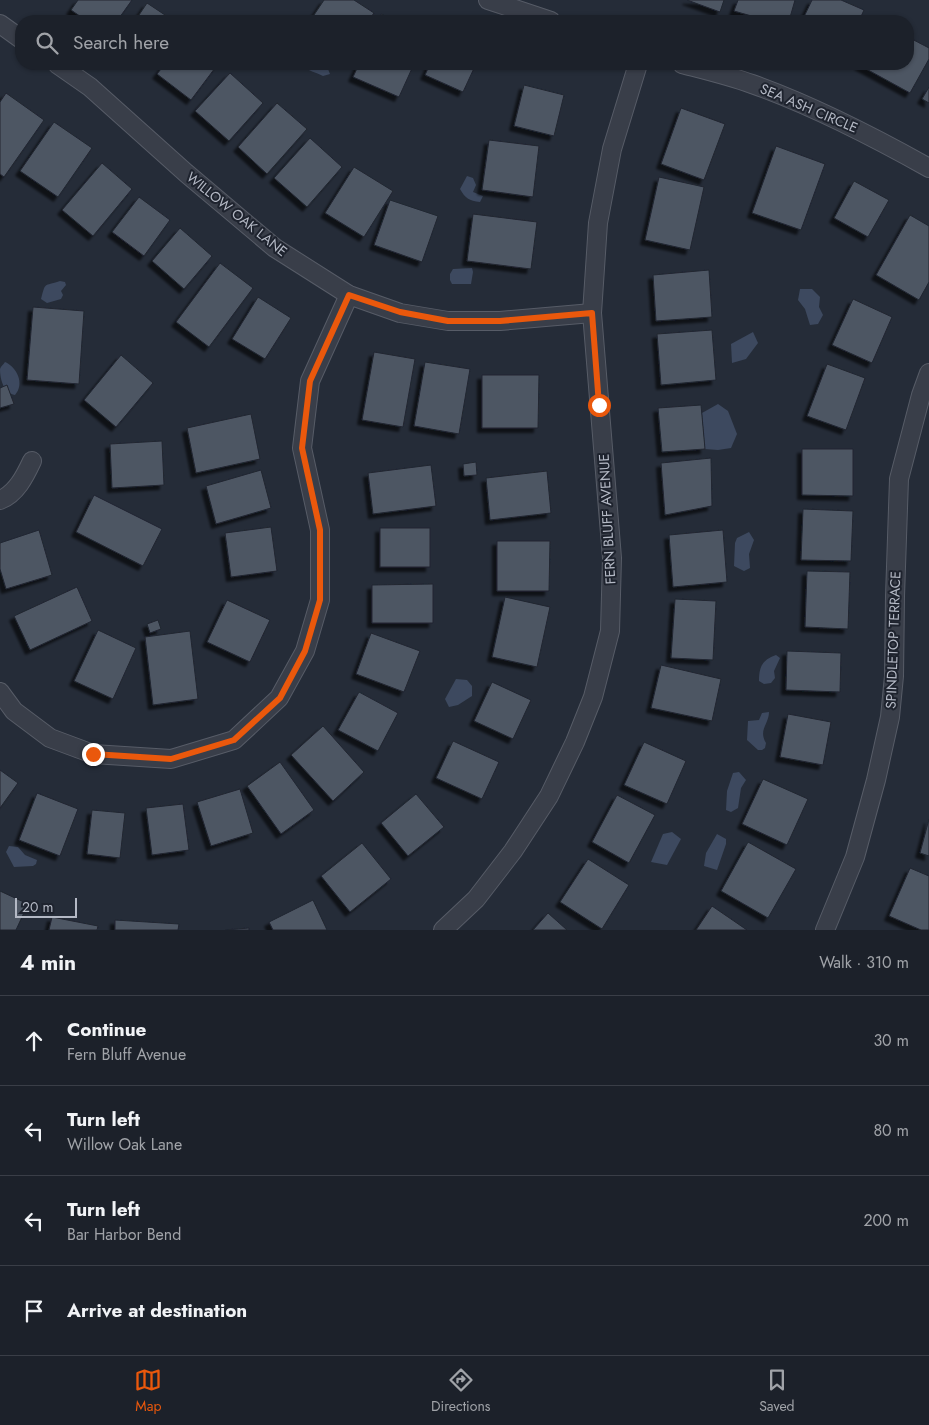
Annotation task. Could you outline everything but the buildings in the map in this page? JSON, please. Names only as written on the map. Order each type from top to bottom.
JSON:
[{"type":"street","points":[[488,0],[533,15]]},
{"type":"street","points":[[2,29],[15,36]]},
{"type":"street","name":"WILLOW OAK LANE","points":[[66,70],[90,87],[186,173],[275,248],[349,295],[400,312],[448,321],[500,321],[592,313]]},
{"type":"street","name":"FERN BLUFF AVENUE","points":[[443,930],[476,899],[513,851],[549,796],[594,697],[610,631],[612,558],[592,313],[600,214],[612,149],[636,70]]},
{"type":"street","name":"SEA ASH CIRCLE","points":[[704,70],[751,83],[810,107],[863,131],[929,168]]},
{"type":"street","points":[[0,692],[14,711],[50,738],[93,754],[171,759],[234,740],[280,698],[305,651],[320,600],[320,530],[302,448],[310,381],[349,295]]},
{"type":"street","name":"SPINDLETOP TERRACE","points":[[826,930],[855,858],[876,780],[890,717],[894,676],[899,479],[921,395],[929,373]]},
{"type":"street","points":[[0,500],[7,498],[22,481],[32,461]]},
{"type":"water","points":[[309,70],[328,70],[330,74],[323,76]]},
{"type":"water","points":[[467,176],[473,178],[476,185],[473,192],[483,196],[480,202],[468,198],[460,189]]},
{"type":"water","points":[[472,268],[471,284],[452,284],[450,274],[453,269]]},
{"type":"water","points":[[60,281],[65,282],[66,285],[61,291],[63,295],[61,299],[47,303],[41,299],[46,286]]},
{"type":"water","points":[[800,289],[812,289],[820,297],[819,307],[823,315],[818,324],[810,325],[805,309],[798,300]]},
{"type":"water","points":[[753,332],[758,343],[746,359],[732,363],[731,344]]},
{"type":"water","points":[[5,362],[13,368],[18,376],[19,386],[15,395],[5,389],[2,382],[0,369]]},
{"type":"water","points":[[718,404],[728,411],[737,434],[731,448],[705,449],[702,413]]},
{"type":"water","points":[[749,532],[754,540],[749,554],[750,568],[744,571],[734,566],[735,543],[737,538]]},
{"type":"water","points":[[776,655],[780,658],[774,671],[775,678],[771,683],[764,684],[759,681],[762,665],[767,659]]},
{"type":"water","points":[[456,679],[467,680],[472,686],[472,696],[458,705],[449,707],[445,699]]},
{"type":"water","points":[[769,712],[763,731],[766,743],[765,748],[758,750],[747,740],[748,721],[759,720],[762,713]]},
{"type":"water","points":[[739,772],[746,780],[741,788],[738,808],[731,812],[726,810],[727,791],[733,773]]},
{"type":"water","points":[[672,832],[681,839],[667,865],[651,862],[663,834]]},
{"type":"water","points":[[717,834],[726,839],[726,844],[717,870],[704,866],[706,853]]},
{"type":"water","points":[[9,846],[18,847],[25,855],[37,860],[36,864],[33,866],[14,867],[6,852]]},
{"type":"route","points":[[93,754],[171,759],[234,740],[280,698],[305,651],[320,600],[320,530],[302,448],[310,381],[349,295],[400,312],[448,321],[500,321],[592,313],[599,405]]}]
